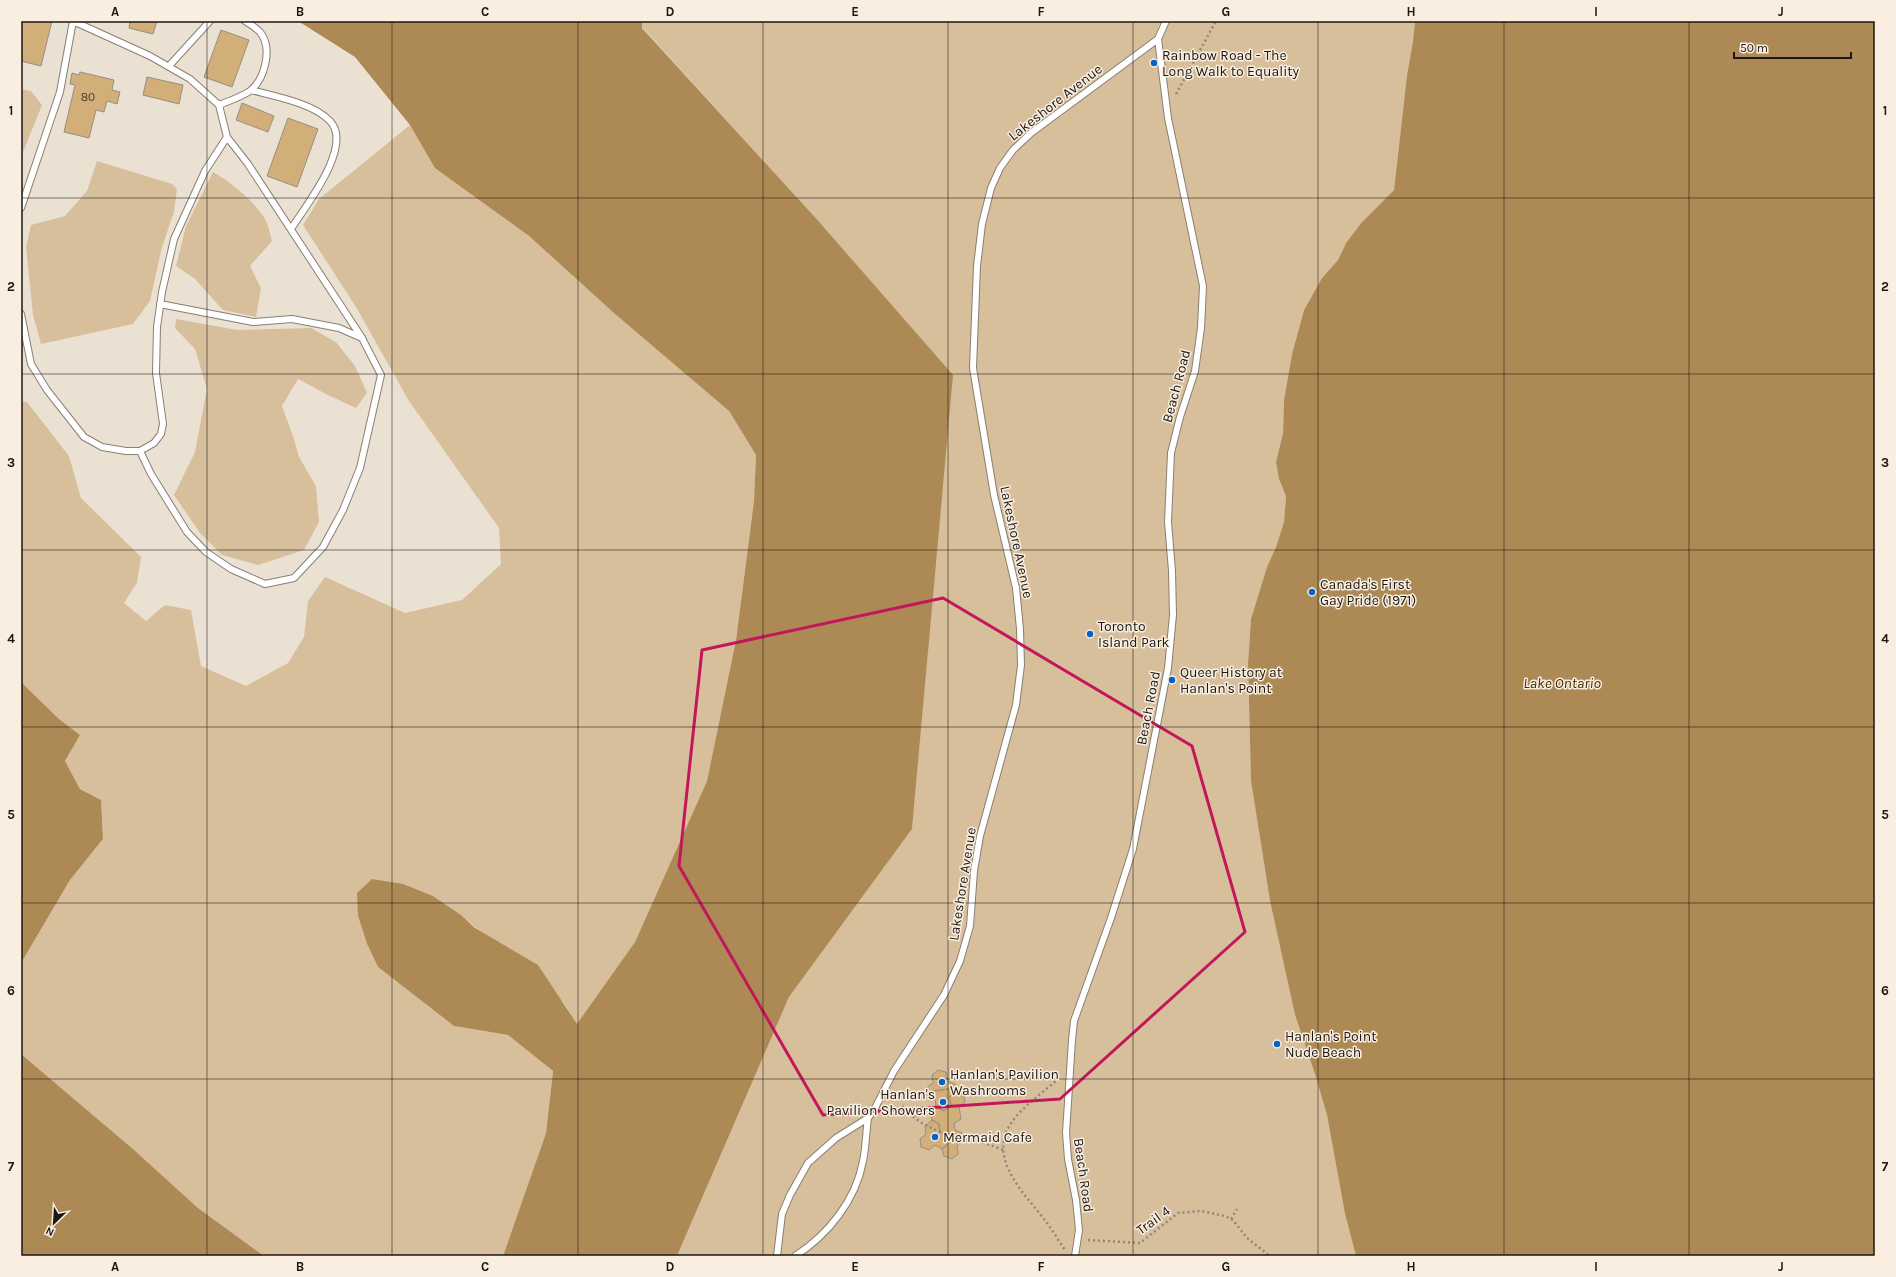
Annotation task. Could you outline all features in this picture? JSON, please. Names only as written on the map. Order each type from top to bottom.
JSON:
[{"type":"lane","points":[[21,208],[60,92],[73,21],[169,66],[190,79],[219,105],[227,137],[248,164],[362,338],[381,375],[360,468],[344,510],[324,547],[294,578],[265,584],[231,569],[206,552],[187,532],[140,451]]},
{"type":"lane","points":[[169,66],[210,21]]},
{"type":"lane","points":[[219,105],[251,90],[264,69],[267,53],[265,42],[260,32],[245,21]]},
{"type":"lane","name":"Lakeshore Avenue","points":[[777,1256],[782,1214],[790,1195],[808,1163],[836,1138],[868,1118],[874,1110],[894,1071],[944,995],[960,961],[970,926],[974,871],[980,836],[1006,748],[1017,697],[1021,665],[1020,629],[1016,588],[994,495],[973,368],[977,266],[982,224],[991,188],[1000,168],[1013,150],[1031,133],[1158,39],[1166,21]]},
{"type":"lane","name":"Beach Road","points":[[1075,1256],[1079,1240],[1076,1200],[1068,1159],[1066,1133],[1074,1021],[1111,918],[1133,849],[1168,668],[1173,615],[1172,571],[1168,522],[1171,453],[1195,371],[1201,328],[1203,286],[1167,112],[1158,39]]},
{"type":"lane","points":[[251,90],[312,109],[330,121],[337,132],[336,148],[330,166],[316,192],[291,230]]},
{"type":"lane","points":[[21,314],[31,364],[50,396],[84,437],[102,447],[126,451],[140,451],[154,443],[161,434],[164,424],[156,373],[157,327],[160,304],[174,239],[205,171],[227,137]]},
{"type":"lane","points":[[160,304],[253,322],[292,319],[339,328],[362,338]]},
{"type":"lane","name":"Lakeshore Avenue","points":[[795,1256],[815,1241],[831,1225],[847,1203],[863,1160],[868,1118]]},
{"type":"path","points":[[1167,112],[1216,21]]},
{"type":"path","points":[[1069,1256],[1044,1219],[1018,1188],[1011,1177],[1003,1150],[1005,1135],[1014,1118],[1070,1069]]},
{"type":"path","points":[[902,1106],[914,1119],[925,1126],[948,1134],[981,1141],[1003,1150]]},
{"type":"path","points":[[1237,1209],[1232,1219],[1247,1238],[1270,1256]]},
{"type":"path","name":"Trail 4","points":[[1079,1240],[1140,1243],[1178,1213],[1188,1211],[1201,1211],[1226,1216],[1232,1219]]},
{"type":"highlighted area","points":[[943,598],[1192,746],[1245,932],[1060,1099],[823,1115],[679,866],[702,650]]},
{"type":"shaded area","name":"Toronto Island Park","points":[[642,21],[1415,21],[1407,75],[1394,190],[1362,222],[1346,243],[1338,260],[1322,278],[1304,310],[1292,354],[1284,400],[1283,433],[1276,462],[1279,479],[1286,496],[1284,522],[1276,547],[1267,567],[1251,619],[1248,663],[1251,781],[1270,901],[1295,1015],[1327,1115],[1345,1214],[1356,1256],[677,1256],[789,997],[912,829],[928,650],[813,215],[642,27]]},
{"type":"shaded area","points":[[21,89],[31,91],[42,105],[21,157]]},
{"type":"shaded area","points":[[410,125],[436,168],[529,236],[615,314],[729,411],[756,455],[754,501],[736,640],[707,781],[635,942],[577,1025],[564,1003],[461,915],[433,896],[358,916],[367,944],[378,967],[454,1026],[508,1035],[553,1071],[546,1133],[503,1256],[264,1256],[198,1208],[133,1149],[21,1054],[21,963],[70,880],[103,839],[101,800],[80,789],[65,761],[80,735],[59,719],[21,682],[21,401],[27,402],[69,456],[81,498],[141,557],[137,583],[124,603],[146,621],[165,605],[191,610],[201,666],[246,686],[288,663],[304,637],[308,601],[325,577],[405,613],[462,600],[501,564],[499,528],[409,401],[356,307],[303,225],[319,199]]},
{"type":"shaded area","points":[[97,161],[172,184],[177,189],[174,212],[162,247],[150,301],[133,324],[41,344],[33,315],[26,247],[31,225],[65,216],[87,191]]},
{"type":"shaded area","points":[[213,172],[235,187],[251,201],[267,223],[272,241],[250,266],[261,288],[256,317],[223,310],[195,279],[176,266],[186,226]]},
{"type":"shaded area","points":[[176,319],[237,330],[311,328],[336,342],[355,366],[367,393],[356,408],[298,379],[282,406],[299,457],[316,486],[319,522],[304,550],[258,565],[222,555],[200,533],[174,495],[195,452],[207,389],[195,349],[175,328]]},
{"type":"water","points":[[298,21],[642,21],[642,28],[813,215],[953,375],[912,829],[789,997],[677,1256],[503,1256],[546,1133],[553,1071],[508,1035],[454,1026],[378,967],[367,944],[358,916],[357,893],[372,879],[403,884],[433,896],[461,915],[475,928],[538,965],[577,1024],[635,942],[707,781],[736,640],[754,501],[756,455],[729,411],[615,314],[529,236],[435,168],[410,125],[355,57]]},
{"type":"water","name":"Lake Ontario","points":[[1415,21],[1875,21],[1875,1256],[1356,1256],[1345,1214],[1327,1115],[1295,1015],[1270,901],[1251,781],[1248,663],[1251,619],[1267,567],[1276,547],[1284,522],[1286,496],[1279,479],[1276,462],[1283,433],[1284,400],[1292,354],[1304,310],[1322,278],[1338,260],[1346,243],[1362,222],[1394,190],[1407,75]]},
{"type":"water","points":[[21,682],[59,719],[80,735],[65,761],[80,789],[101,800],[103,839],[70,880],[21,963]]},
{"type":"water","points":[[21,1054],[133,1149],[198,1208],[264,1256],[21,1256]]},
{"type":"building","points":[[21,21],[52,21],[41,66],[21,61]]},
{"type":"building","points":[[130,21],[157,21],[153,34],[129,28]]},
{"type":"building","points":[[221,30],[249,40],[232,87],[204,77]]},
{"type":"building","points":[[80,72],[114,80],[112,90],[120,92],[117,104],[107,101],[104,112],[96,110],[89,138],[64,132],[75,85],[70,84],[72,73],[79,75]]},
{"type":"building","points":[[147,77],[183,85],[179,104],[143,95]]},
{"type":"building","points":[[242,103],[274,116],[268,132],[236,120]]},
{"type":"building","points":[[288,118],[318,129],[297,187],[267,176]]},
{"type":"building","name":"Hanlan's Pavilion Washrooms","points":[[938,1070],[946,1072],[948,1081],[955,1084],[956,1088],[927,1092],[926,1088],[933,1083],[932,1075]]},
{"type":"building","name":"Hanlan's Pavilion Showers","points":[[956,1088],[956,1092],[949,1097],[951,1105],[944,1111],[936,1107],[935,1099],[928,1097],[927,1092]]},
{"type":"building","points":[[956,1092],[964,1095],[965,1102],[959,1107],[961,1119],[954,1123],[955,1130],[962,1133],[963,1140],[957,1146],[958,1154],[952,1159],[944,1156],[942,1149],[949,1143],[948,1135],[940,1132],[939,1124],[932,1120],[930,1112],[936,1107],[944,1111],[951,1105],[949,1097]]},
{"type":"building","name":"Mermaid Cafe","points":[[932,1120],[939,1124],[940,1132],[948,1135],[949,1143],[942,1149],[935,1145],[929,1150],[921,1147],[920,1139],[926,1134],[925,1126]]},
{"type":"place","name":"Rainbow Road - The Long Walk to Equality","points":[[1154,63]]},
{"type":"place","name":"Canada's First Gay Pride (1971)","points":[[1312,592]]},
{"type":"place","name":"Toronto Island Park","points":[[1090,634]]},
{"type":"place","name":"Queer History at Hanlan's Point","points":[[1172,680]]},
{"type":"place","name":"Hanlan's Point Nude Beach","points":[[1277,1044]]},
{"type":"place","name":"Hanlan's Pavilion Washrooms","points":[[942,1082]]},
{"type":"place","name":"Hanlan's Pavilion Showers","points":[[943,1102]]},
{"type":"place","name":"Mermaid Cafe","points":[[935,1137]]}]
